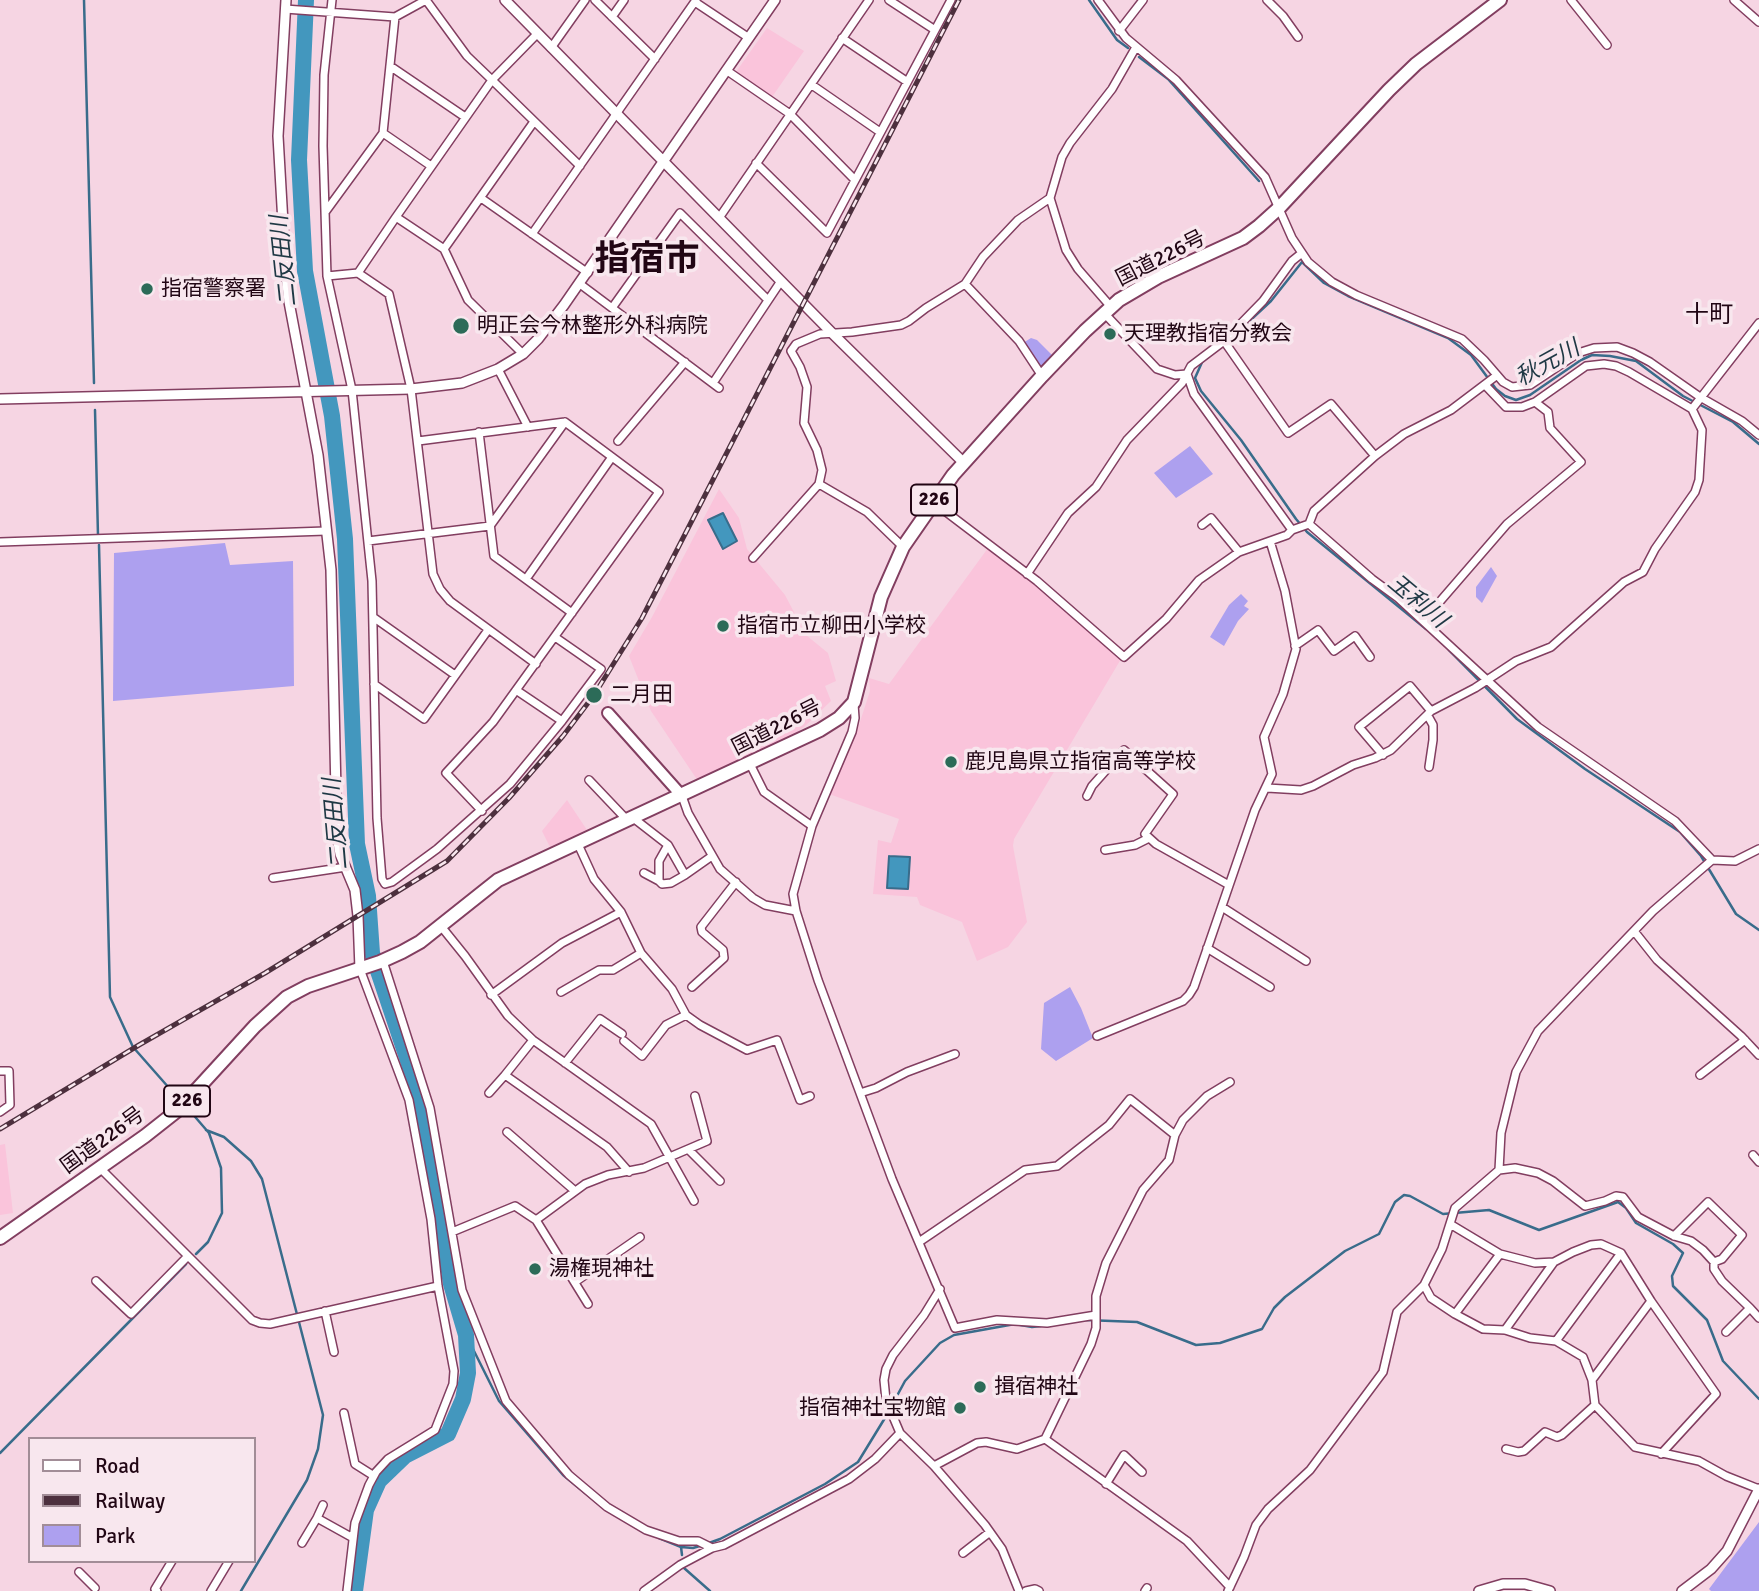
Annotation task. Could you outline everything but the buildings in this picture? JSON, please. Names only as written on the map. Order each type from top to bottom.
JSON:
[{"type":"highway","name":"国道226号","points":[[0,1238],[178,1110],[255,1026],[287,996],[308,986],[372,965],[419,943],[498,880],[750,764],[839,718],[854,702],[881,597],[903,547],[932,502],[1042,376],[1108,310],[1149,281],[1243,238],[1279,208],[1389,90],[1435,48],[1494,2]]},
{"type":"main road","points":[[608,713],[682,796]]},
{"type":"street","points":[[332,0],[324,75],[327,276],[348,390],[368,541],[373,617],[377,818],[382,879],[385,884],[392,882],[437,849],[510,785],[601,669],[555,638]]},
{"type":"street","points":[[347,1591],[358,1512],[374,1475],[388,1459],[435,1430],[453,1384],[452,1357],[409,1100],[358,916],[355,890],[340,854],[337,837],[331,570],[318,455],[289,302],[280,174],[278,136],[285,5],[394,17],[426,0],[467,56],[580,166]]},
{"type":"street","points":[[505,0],[833,334],[964,463]]},
{"type":"street","points":[[551,48],[585,0]]},
{"type":"street","points":[[595,0],[655,60]]},
{"type":"street","points":[[612,17],[624,0]]},
{"type":"street","points":[[0,399],[411,389],[463,383],[498,369],[523,354],[538,339],[580,284],[775,0]]},
{"type":"street","points":[[719,218],[869,0]]},
{"type":"street","points":[[889,0],[935,30]]},
{"type":"street","points":[[756,163],[827,233],[951,0]]},
{"type":"street","points":[[1098,0],[1119,30],[1176,80],[1265,177],[1301,254],[1308,262],[1332,282],[1356,295],[1462,339],[1484,360],[1490,380],[1506,407],[1522,407],[1535,402],[1586,366],[1604,364],[1616,366],[1742,421],[1759,435]]},
{"type":"street","points":[[1119,30],[1143,0]]},
{"type":"street","points":[[1267,0],[1298,37]]},
{"type":"street","points":[[1571,0],[1607,45]]},
{"type":"street","points":[[1734,0],[1759,22]]},
{"type":"street","points":[[533,234],[695,1],[749,38]]},
{"type":"street","points":[[326,212],[383,133],[394,17]]},
{"type":"street","points":[[358,273],[492,80],[537,34]]},
{"type":"street","points":[[842,38],[906,81]]},
{"type":"street","points":[[1136,47],[1112,89],[1070,143],[1062,158],[1050,198],[1066,250],[1108,310],[1157,369],[1175,375],[1187,374]]},
{"type":"street","points":[[390,65],[465,117]]},
{"type":"street","points":[[726,70],[790,114],[855,180]]},
{"type":"street","points":[[812,85],[880,132]]},
{"type":"street","points":[[444,249],[533,123]]},
{"type":"street","points":[[383,133],[431,166]]},
{"type":"street","points":[[481,198],[588,273]]},
{"type":"street","points":[[753,558],[819,484],[822,470],[820,458],[804,423],[807,387],[791,351],[796,344],[820,334],[901,325],[965,284],[983,257],[1018,220],[1050,198]]},
{"type":"street","points":[[612,308],[680,213],[768,300]]},
{"type":"street","points":[[396,217],[444,249],[468,300],[523,354]]},
{"type":"street","points":[[1027,574],[1068,513],[1096,487],[1127,440],[1182,383],[1191,366],[1202,355],[1225,343],[1292,261],[1301,254]]},
{"type":"street","points":[[327,276],[358,273],[388,294],[411,389],[433,574],[440,589],[450,601],[536,664]]},
{"type":"street","points":[[580,284],[716,385],[781,281]]},
{"type":"street","points":[[965,284],[1019,341],[1042,376]]},
{"type":"street","points":[[1696,403],[1759,323]]},
{"type":"street","points":[[1225,343],[1288,433],[1331,404],[1375,456]]},
{"type":"street","points":[[1267,788],[1301,790],[1353,765],[1383,755],[1429,714],[1516,661],[1551,647],[1586,619],[1624,582],[1643,572],[1655,549],[1695,492],[1699,480],[1702,430],[1696,403],[1642,358],[1617,347],[1594,348],[1578,353],[1540,379],[1520,387],[1490,380]]},
{"type":"street","points":[[618,441],[685,362]]},
{"type":"street","points":[[498,369],[528,427]]},
{"type":"street","points":[[1187,374],[1194,394],[1292,530]]},
{"type":"street","points":[[932,502],[1027,574],[1124,657],[1166,619],[1199,580],[1239,552],[1309,524],[1314,511],[1375,456],[1404,434],[1451,410],[1490,380]]},
{"type":"street","points":[[1423,621],[1507,524],[1581,462],[1550,428],[1548,412],[1535,402]]},
{"type":"street","points":[[418,441],[565,422],[659,492],[494,722],[446,773],[482,811]]},
{"type":"street","points":[[368,541],[490,526],[565,422]]},
{"type":"street","points":[[479,432],[494,556],[572,613]]},
{"type":"street","points":[[526,579],[612,457]]},
{"type":"street","points":[[819,484],[867,512],[903,547]]},
{"type":"street","points":[[1202,525],[1211,518],[1239,552]]},
{"type":"street","points":[[1309,524],[1423,621],[1538,727],[1675,821],[1712,860],[1735,861],[1759,849]]},
{"type":"street","points":[[0,542],[326,531]]},
{"type":"street","points":[[1097,1036],[1183,1000],[1194,987],[1255,810],[1272,774],[1264,737],[1283,694],[1295,646],[1285,591],[1270,541]]},
{"type":"street","points":[[373,617],[454,675]]},
{"type":"street","points":[[1295,646],[1318,629],[1334,651],[1354,636],[1370,657]]},
{"type":"street","points":[[374,684],[424,719],[488,630]]},
{"type":"street","points":[[1383,755],[1359,727],[1410,686],[1429,714],[1433,725],[1429,767]]},
{"type":"street","points":[[516,691],[562,722]]},
{"type":"street","points":[[854,702],[852,732],[811,826],[793,894],[818,980],[860,1093],[955,1328],[997,1320],[1046,1323],[1096,1315]]},
{"type":"street","points":[[1087,796],[1092,786],[1124,750],[1173,794],[1146,834],[1149,838],[1229,885]]},
{"type":"street","points":[[750,764],[764,792],[811,826]]},
{"type":"street","points":[[589,780],[630,819],[668,845],[685,875]]},
{"type":"street","points":[[682,796],[688,813],[720,869],[765,905],[796,911]]},
{"type":"street","points":[[1105,850],[1135,845],[1149,838]]},
{"type":"street","points":[[577,842],[594,879],[621,912],[641,953],[671,989],[686,1015],[747,1050],[777,1040],[800,1100],[810,1096]]},
{"type":"street","points":[[659,881],[659,861],[668,845]]},
{"type":"street","points":[[644,873],[662,884],[670,883],[712,856]]},
{"type":"street","points":[[1499,1170],[1501,1133],[1516,1072],[1538,1031],[1634,931],[1712,860]]},
{"type":"street","points":[[273,878],[346,867]]},
{"type":"street","points":[[692,987],[724,958],[723,950],[702,932],[701,927],[736,882]]},
{"type":"street","points":[[1222,907],[1306,961]]},
{"type":"street","points":[[491,995],[562,943],[621,912]]},
{"type":"street","points":[[440,925],[491,995],[533,1040],[651,1124],[694,1201]]},
{"type":"street","points":[[1634,931],[1657,960],[1759,1055]]},
{"type":"street","points":[[1207,948],[1270,987]]},
{"type":"street","points":[[561,992],[599,970],[613,970],[641,953]]},
{"type":"street","points":[[372,965],[430,1108],[462,1290],[501,1392],[512,1410],[569,1475],[597,1500],[646,1530],[679,1541],[698,1541],[712,1548]]},
{"type":"street","points":[[565,1063],[600,1018],[642,1056],[667,1025],[686,1015]]},
{"type":"street","points":[[489,1093],[533,1040]]},
{"type":"street","points":[[1700,1075],[1745,1040]]},
{"type":"street","points":[[860,1093],[955,1054]]},
{"type":"street","points":[[0,1071],[9,1071],[10,1105],[0,1112]]},
{"type":"street","points":[[505,1075],[607,1147],[629,1172]]},
{"type":"street","points":[[934,1466],[977,1443],[986,1442],[1017,1449],[1045,1439],[1086,1356],[1096,1328],[1096,1296],[1107,1263],[1143,1190],[1169,1160],[1175,1135],[1183,1120],[1208,1096],[1230,1082]]},
{"type":"street","points":[[536,1220],[575,1191],[597,1179],[629,1172],[707,1141],[695,1096]]},
{"type":"street","points":[[919,1242],[1025,1170],[1057,1166],[1109,1125],[1130,1099],[1175,1135]]},
{"type":"street","points":[[507,1132],[575,1191]]},
{"type":"street","points":[[689,1150],[720,1181]]},
{"type":"street","points":[[1753,1155],[1759,1162]]},
{"type":"street","points":[[100,1168],[252,1320],[270,1324],[438,1286]]},
{"type":"street","points":[[1045,1439],[1187,1541],[1229,1589],[1256,1525],[1268,1508],[1310,1470],[1383,1372],[1397,1312],[1424,1285],[1442,1249],[1455,1209],[1499,1170],[1515,1168],[1538,1173],[1585,1206],[1605,1202],[1616,1196],[1623,1197],[1638,1217],[1674,1236],[1691,1241],[1703,1250],[1714,1262],[1714,1269],[1722,1281],[1759,1318]]},
{"type":"street","points":[[1674,1236],[1708,1202],[1742,1236],[1722,1259],[1714,1262]]},
{"type":"street","points":[[452,1232],[515,1206],[520,1208],[536,1220],[589,1304]]},
{"type":"street","points":[[1450,1224],[1500,1254],[1535,1263],[1554,1262],[1591,1245],[1601,1244],[1621,1253],[1716,1394],[1661,1454]]},
{"type":"street","points":[[575,1282],[640,1237]]},
{"type":"street","points":[[1556,1340],[1621,1253]]},
{"type":"street","points":[[1455,1314],[1500,1254]]},
{"type":"street","points":[[96,1281],[131,1314],[188,1256]]},
{"type":"street","points":[[1505,1330],[1554,1262]]},
{"type":"street","points":[[1424,1285],[1431,1298],[1488,1331],[1505,1330],[1530,1338],[1556,1340],[1583,1357],[1592,1380],[1595,1405],[1635,1447],[1699,1461],[1726,1476],[1759,1489],[1727,1551],[1711,1569],[1682,1591]]},
{"type":"street","points":[[940,1289],[886,1369],[884,1380],[888,1402],[900,1433],[934,1466],[990,1531],[1002,1549],[1019,1591]]},
{"type":"street","points":[[1592,1380],[1651,1301]]},
{"type":"street","points":[[1726,1332],[1750,1308]]},
{"type":"street","points":[[325,1311],[334,1352]]},
{"type":"street","points":[[1506,1449],[1524,1451],[1545,1432],[1557,1437],[1562,1435],[1595,1405]]},
{"type":"street","points":[[344,1413],[355,1464],[374,1475]]},
{"type":"street","points":[[644,1591],[680,1565],[849,1479],[863,1470],[900,1433]]},
{"type":"street","points":[[1106,1484],[1124,1455],[1142,1472]]},
{"type":"street","points":[[302,1543],[323,1505]]},
{"type":"street","points":[[317,1518],[353,1538]]},
{"type":"street","points":[[963,1553],[990,1531]]},
{"type":"street","points":[[157,1591],[155,1589],[171,1563]]},
{"type":"street","points":[[211,1591],[228,1563]]},
{"type":"street","points":[[79,1572],[95,1590]]},
{"type":"street","points":[[1479,1591],[1503,1584],[1525,1584],[1550,1591]]},
{"type":"street","points":[[1026,1591],[1039,1591]]},
{"type":"shaded area","points":[[767,28],[804,51],[772,97],[736,72]]},
{"type":"shaded area","name":"指宿市立柳田小学校","points":[[719,489],[739,518],[747,549],[785,595],[806,635],[828,653],[836,681],[825,686],[831,701],[804,727],[788,738],[698,781],[651,711],[629,656]]},
{"type":"shaded area","name":"鹿児島県立指宿高等学校","points":[[988,548],[1035,582],[1121,659],[1014,839],[1027,922],[1008,947],[977,961],[962,922],[920,905],[917,897],[873,894],[878,840],[891,843],[899,819],[829,794],[857,731],[870,691],[869,678],[889,684]]},
{"type":"shaded area","points":[[567,800],[587,830],[550,847],[542,831]]},
{"type":"shaded area","points":[[5,1144],[13,1213],[0,1215],[0,1145]]},
{"type":"green space","points":[[1031,338],[1037,340],[1053,356],[1041,370],[1023,343]]},
{"type":"green space","points":[[1190,446],[1213,474],[1176,498],[1154,473]]},
{"type":"green space","points":[[225,543],[230,565],[293,561],[294,686],[113,701],[114,553]]},
{"type":"green space","points":[[1491,567],[1497,576],[1482,603],[1476,597],[1476,587]]},
{"type":"green space","points":[[1241,594],[1248,601],[1244,606],[1249,609],[1238,621],[1224,646],[1210,637],[1229,605]]},
{"type":"green space","points":[[1070,987],[1093,1038],[1056,1061],[1041,1049],[1044,1003]]},
{"type":"green space","points":[[1759,1522],[1759,1591],[1711,1591],[1709,1589]]},
{"type":"water","points":[[723,513],[737,541],[723,549],[708,520]]},
{"type":"water","points":[[889,856],[910,857],[908,889],[887,888]]},
{"type":"waterway","points":[[84,0],[94,383]]},
{"type":"waterway","name":"二反田川","points":[[306,0],[299,160],[305,271],[332,416],[345,539],[357,844],[368,896],[372,953],[421,1100],[451,1284],[466,1335],[468,1373],[463,1399],[448,1434],[405,1456],[379,1481],[366,1510],[355,1591]]},
{"type":"waterway","name":"秋元川","points":[[1089,0],[1117,40],[1128,48]]},
{"type":"waterway","name":"秋元川","points":[[1139,57],[1168,79],[1259,181]]},
{"type":"waterway","name":"秋元川","points":[[1302,262],[1324,283],[1348,296],[1448,338],[1471,355],[1496,389],[1505,396],[1516,400],[1530,395],[1581,360],[1592,355],[1610,356],[1636,361],[1683,396],[1733,422],[1759,444]]},
{"type":"waterway","name":"玉利川","points":[[1228,341],[1271,301],[1302,262]]},
{"type":"waterway","name":"玉利川","points":[[1203,360],[1195,378],[1201,391],[1241,440],[1296,519],[1307,532],[1426,629]]},
{"type":"waterway","points":[[95,410],[98,536]]},
{"type":"waterway","points":[[99,545],[110,997],[133,1047],[177,1097]]},
{"type":"waterway","name":"玉利川","points":[[1449,650],[1517,719],[1585,769],[1680,832],[1701,856],[1736,914],[1759,930]]},
{"type":"waterway","points":[[190,1111],[209,1133],[221,1168],[222,1213],[208,1242],[196,1254]]},
{"type":"waterway","points":[[206,1130],[224,1137],[251,1161],[262,1179],[323,1415],[318,1449],[307,1480],[241,1591]]},
{"type":"waterway","points":[[1086,1320],[1137,1322],[1196,1345],[1220,1343],[1262,1329],[1274,1308],[1285,1297],[1345,1251],[1379,1234],[1395,1202],[1404,1195],[1443,1214],[1489,1210],[1539,1230],[1618,1202],[1626,1208],[1636,1223],[1673,1244],[1683,1253],[1672,1276],[1673,1286],[1707,1320],[1723,1361],[1759,1399]]},
{"type":"waterway","points":[[0,1453],[186,1264]]},
{"type":"waterway","points":[[891,1407],[905,1381],[940,1343],[954,1335],[1015,1324],[1041,1326]]},
{"type":"waterway","points":[[466,1335],[499,1401],[563,1475],[601,1506]]},
{"type":"waterway","points":[[709,1543],[825,1484],[858,1462],[888,1413]]},
{"type":"waterway","points":[[625,1521],[640,1530]]},
{"type":"waterway","points":[[659,1538],[681,1547],[682,1555]]},
{"type":"waterway","points":[[681,1547],[703,1545]]},
{"type":"waterway","points":[[684,1568],[710,1591]]},
{"type":"railway","points":[[0,1129],[265,973],[447,861],[509,798],[563,736],[594,695],[642,618],[959,0]]},
{"type":"place","name":"指宿警察署","points":[[147,289]]},
{"type":"place","name":"明正会今林整形外科病院","points":[[461,326]]},
{"type":"place","name":"天理教指宿分教会","points":[[1110,334]]},
{"type":"place","name":"指宿市立柳田小学校","points":[[723,626]]},
{"type":"place","name":"二月田","points":[[594,695]]},
{"type":"place","name":"鹿児島県立指宿高等学校","points":[[951,762]]},
{"type":"place","name":"湯権現神社","points":[[535,1269]]},
{"type":"place","name":"揖宿神社","points":[[980,1387]]},
{"type":"place","name":"指宿神社宝物館","points":[[960,1408]]},
{"type":"district","name":"指宿市","points":[[647,261]]},
{"type":"district","name":"十町","points":[[1709,316]]}]
